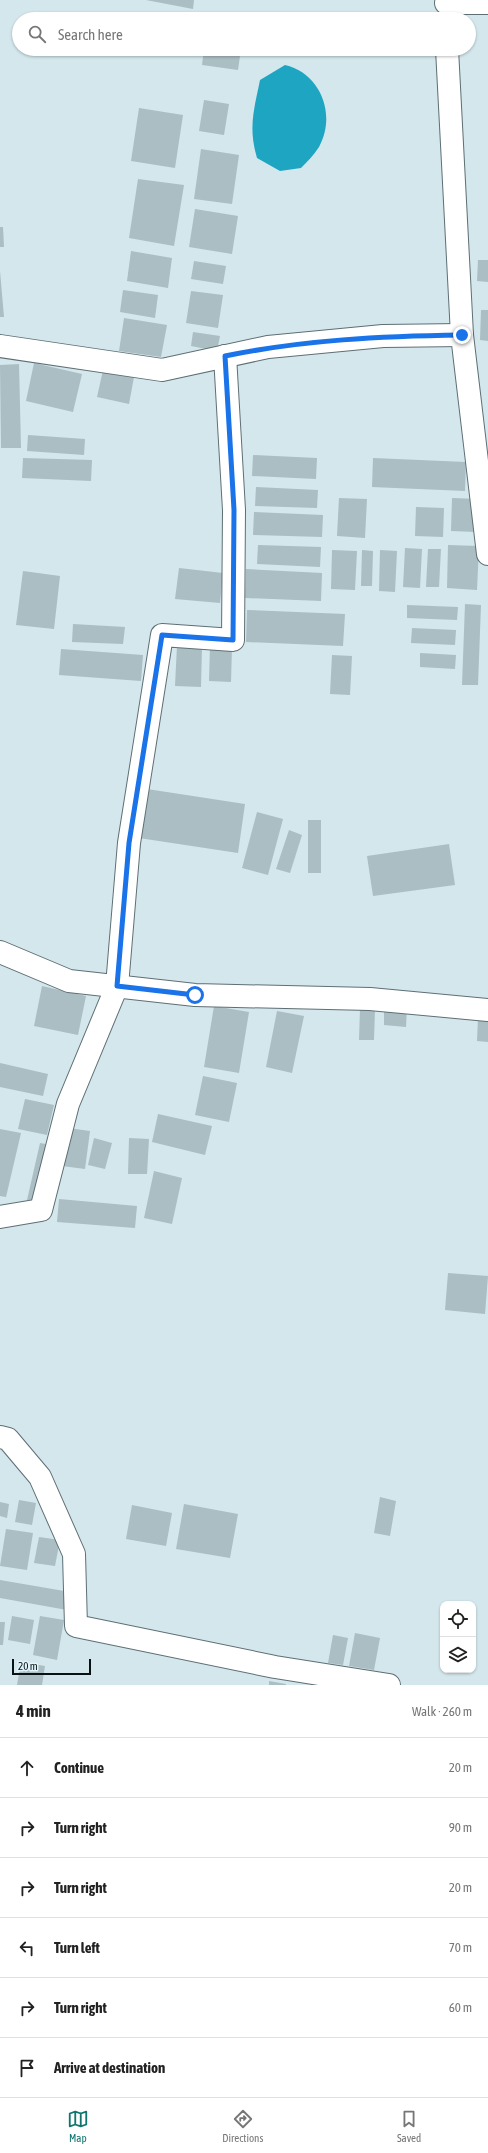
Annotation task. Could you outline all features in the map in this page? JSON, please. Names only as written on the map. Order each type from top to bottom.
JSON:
[{"type":"street","points":[[446,7],[488,3]]},
{"type":"street","points":[[447,56],[462,335],[488,554]]},
{"type":"street","points":[[0,346],[162,370],[268,347],[383,336],[462,335]]},
{"type":"street","points":[[0,1217],[41,1210],[68,1104],[117,986],[129,843],[162,635],[233,640],[234,510],[225,356]]},
{"type":"street","points":[[0,952],[69,981],[195,995],[370,999],[488,1010]]},
{"type":"street","points":[[0,1437],[8,1440],[40,1477],[74,1554],[76,1626],[275,1666],[389,1685]]},
{"type":"water","points":[[285,65],[297,69],[308,77],[316,86],[322,97],[326,121],[324,134],[319,147],[308,161],[301,168],[280,171],[257,158],[252,128],[260,80]]},
{"type":"building","points":[[146,0],[194,0],[193,9]]},
{"type":"building","points":[[203,56],[240,56],[238,70],[202,65]]},
{"type":"building","points":[[204,100],[229,104],[224,135],[199,131]]},
{"type":"building","points":[[139,108],[183,115],[175,168],[131,161]]},
{"type":"building","points":[[201,149],[239,155],[232,204],[194,199]]},
{"type":"building","points":[[138,179],[184,185],[174,246],[129,238]]},
{"type":"building","points":[[195,209],[238,216],[232,254],[189,247]]},
{"type":"building","points":[[0,227],[3,227],[4,247],[0,247]]},
{"type":"building","points":[[131,251],[172,258],[168,288],[127,281]]},
{"type":"building","points":[[478,260],[488,260],[488,282],[477,281]]},
{"type":"building","points":[[194,261],[226,266],[223,284],[191,279]]},
{"type":"building","points":[[0,271],[4,317],[0,317]]},
{"type":"building","points":[[123,290],[158,295],[155,318],[120,312]]},
{"type":"building","points":[[191,291],[223,295],[218,328],[186,323]]},
{"type":"building","points":[[481,310],[488,310],[488,341],[480,340]]},
{"type":"building","points":[[124,318],[167,325],[161,357],[119,351]]},
{"type":"building","points":[[193,332],[220,336],[217,351],[191,346]]},
{"type":"building","points":[[34,363],[82,374],[73,412],[26,401]]},
{"type":"building","points":[[19,364],[21,448],[1,448],[0,365]]},
{"type":"building","points":[[103,370],[134,377],[129,404],[97,397]]},
{"type":"building","points":[[28,435],[85,439],[84,455],[27,451]]},
{"type":"building","points":[[253,455],[317,458],[316,479],[252,476]]},
{"type":"building","points":[[23,458],[92,460],[91,481],[22,478]]},
{"type":"building","points":[[373,458],[466,462],[465,491],[372,487]]},
{"type":"building","points":[[256,487],[318,490],[317,508],[255,506]]},
{"type":"building","points":[[339,498],[367,499],[365,538],[337,536]]},
{"type":"building","points":[[452,498],[478,499],[476,532],[451,531]]},
{"type":"building","points":[[416,507],[444,508],[443,537],[415,536]]},
{"type":"building","points":[[254,512],[323,515],[322,537],[253,535]]},
{"type":"building","points":[[258,545],[321,547],[320,567],[257,564]]},
{"type":"building","points":[[448,545],[479,546],[477,590],[447,588]]},
{"type":"building","points":[[405,548],[422,549],[420,588],[403,587]]},
{"type":"building","points":[[428,549],[441,549],[439,587],[426,587]]},
{"type":"building","points":[[332,550],[357,551],[355,590],[331,589]]},
{"type":"building","points":[[362,550],[373,551],[372,586],[361,586]]},
{"type":"building","points":[[380,550],[397,551],[395,592],[379,591]]},
{"type":"building","points":[[179,568],[223,573],[220,603],[175,599]]},
{"type":"building","points":[[246,569],[322,573],[321,601],[245,598]]},
{"type":"building","points":[[23,571],[60,576],[54,629],[16,625]]},
{"type":"building","points":[[465,604],[481,605],[478,685],[462,685]]},
{"type":"building","points":[[407,605],[458,607],[457,620],[407,618]]},
{"type":"building","points":[[247,610],[345,614],[343,646],[246,642]]},
{"type":"building","points":[[73,624],[125,627],[123,644],[72,642]]},
{"type":"building","points":[[412,628],[456,630],[455,645],[411,643]]},
{"type":"building","points":[[177,645],[202,646],[201,687],[175,686]]},
{"type":"building","points":[[210,646],[232,647],[231,682],[209,681]]},
{"type":"building","points":[[61,649],[143,655],[141,681],[59,675]]},
{"type":"building","points":[[420,653],[456,655],[455,669],[420,667]]},
{"type":"building","points":[[332,655],[352,656],[350,695],[330,694]]},
{"type":"building","points":[[147,789],[245,804],[238,853],[139,838]]},
{"type":"building","points":[[257,812],[283,819],[268,875],[242,868]]},
{"type":"building","points":[[308,820],[321,820],[321,873],[308,873]]},
{"type":"building","points":[[289,830],[302,835],[290,873],[276,869]]},
{"type":"building","points":[[449,844],[455,885],[373,896],[367,856]]},
{"type":"building","points":[[42,986],[86,996],[78,1035],[34,1026]]},
{"type":"building","points":[[214,1006],[249,1012],[239,1073],[204,1067]]},
{"type":"building","points":[[384,1006],[407,1007],[406,1027],[384,1025]]},
{"type":"building","points":[[360,1008],[375,1009],[374,1040],[359,1040]]},
{"type":"building","points":[[277,1011],[304,1016],[292,1073],[266,1067]]},
{"type":"building","points":[[478,1017],[488,1018],[488,1042],[477,1041]]},
{"type":"building","points":[[0,1063],[48,1074],[43,1096],[0,1087]]},
{"type":"building","points":[[203,1076],[237,1083],[229,1122],[195,1115]]},
{"type":"building","points":[[25,1099],[54,1105],[47,1135],[18,1129]]},
{"type":"building","points":[[158,1114],[212,1126],[205,1155],[152,1142]]},
{"type":"building","points":[[68,1128],[90,1131],[85,1169],[62,1166]]},
{"type":"building","points":[[0,1129],[21,1133],[6,1197],[0,1196]]},
{"type":"building","points":[[94,1138],[112,1143],[105,1169],[88,1165]]},
{"type":"building","points":[[129,1138],[149,1139],[147,1174],[128,1174]]},
{"type":"building","points":[[40,1143],[52,1145],[39,1202],[27,1200]]},
{"type":"building","points":[[154,1171],[182,1178],[172,1224],[144,1218]]},
{"type":"building","points":[[59,1199],[137,1206],[135,1228],[57,1222]]},
{"type":"building","points":[[448,1273],[488,1276],[485,1314],[445,1310]]},
{"type":"building","points":[[380,1497],[396,1501],[390,1536],[374,1533]]},
{"type":"building","points":[[19,1500],[36,1503],[32,1525],[15,1522]]},
{"type":"building","points":[[0,1502],[9,1504],[7,1518],[0,1516]]},
{"type":"building","points":[[184,1504],[238,1514],[230,1558],[176,1549]]},
{"type":"building","points":[[132,1505],[172,1513],[166,1546],[126,1539]]},
{"type":"building","points":[[6,1529],[33,1533],[27,1570],[0,1566]]},
{"type":"building","points":[[39,1537],[60,1540],[55,1566],[34,1563]]},
{"type":"building","points":[[0,1580],[70,1592],[67,1610],[0,1598]]},
{"type":"building","points":[[12,1616],[34,1620],[30,1644],[8,1640]]},
{"type":"building","points":[[40,1616],[64,1620],[57,1660],[33,1655]]},
{"type":"building","points":[[0,1622],[5,1622],[3,1645],[0,1645]]},
{"type":"building","points":[[355,1633],[380,1638],[374,1670],[349,1666]]},
{"type":"building","points":[[333,1635],[348,1638],[343,1665],[328,1663]]},
{"type":"building","points":[[21,1662],[45,1666],[42,1685],[17,1685]]},
{"type":"building","points":[[269,1681],[286,1684],[286,1685],[269,1685]]},
{"type":"route","points":[[195,995],[117,986],[122,945],[129,843],[162,635],[233,640],[234,510],[225,356],[268,347],[383,336],[462,335]]}]
